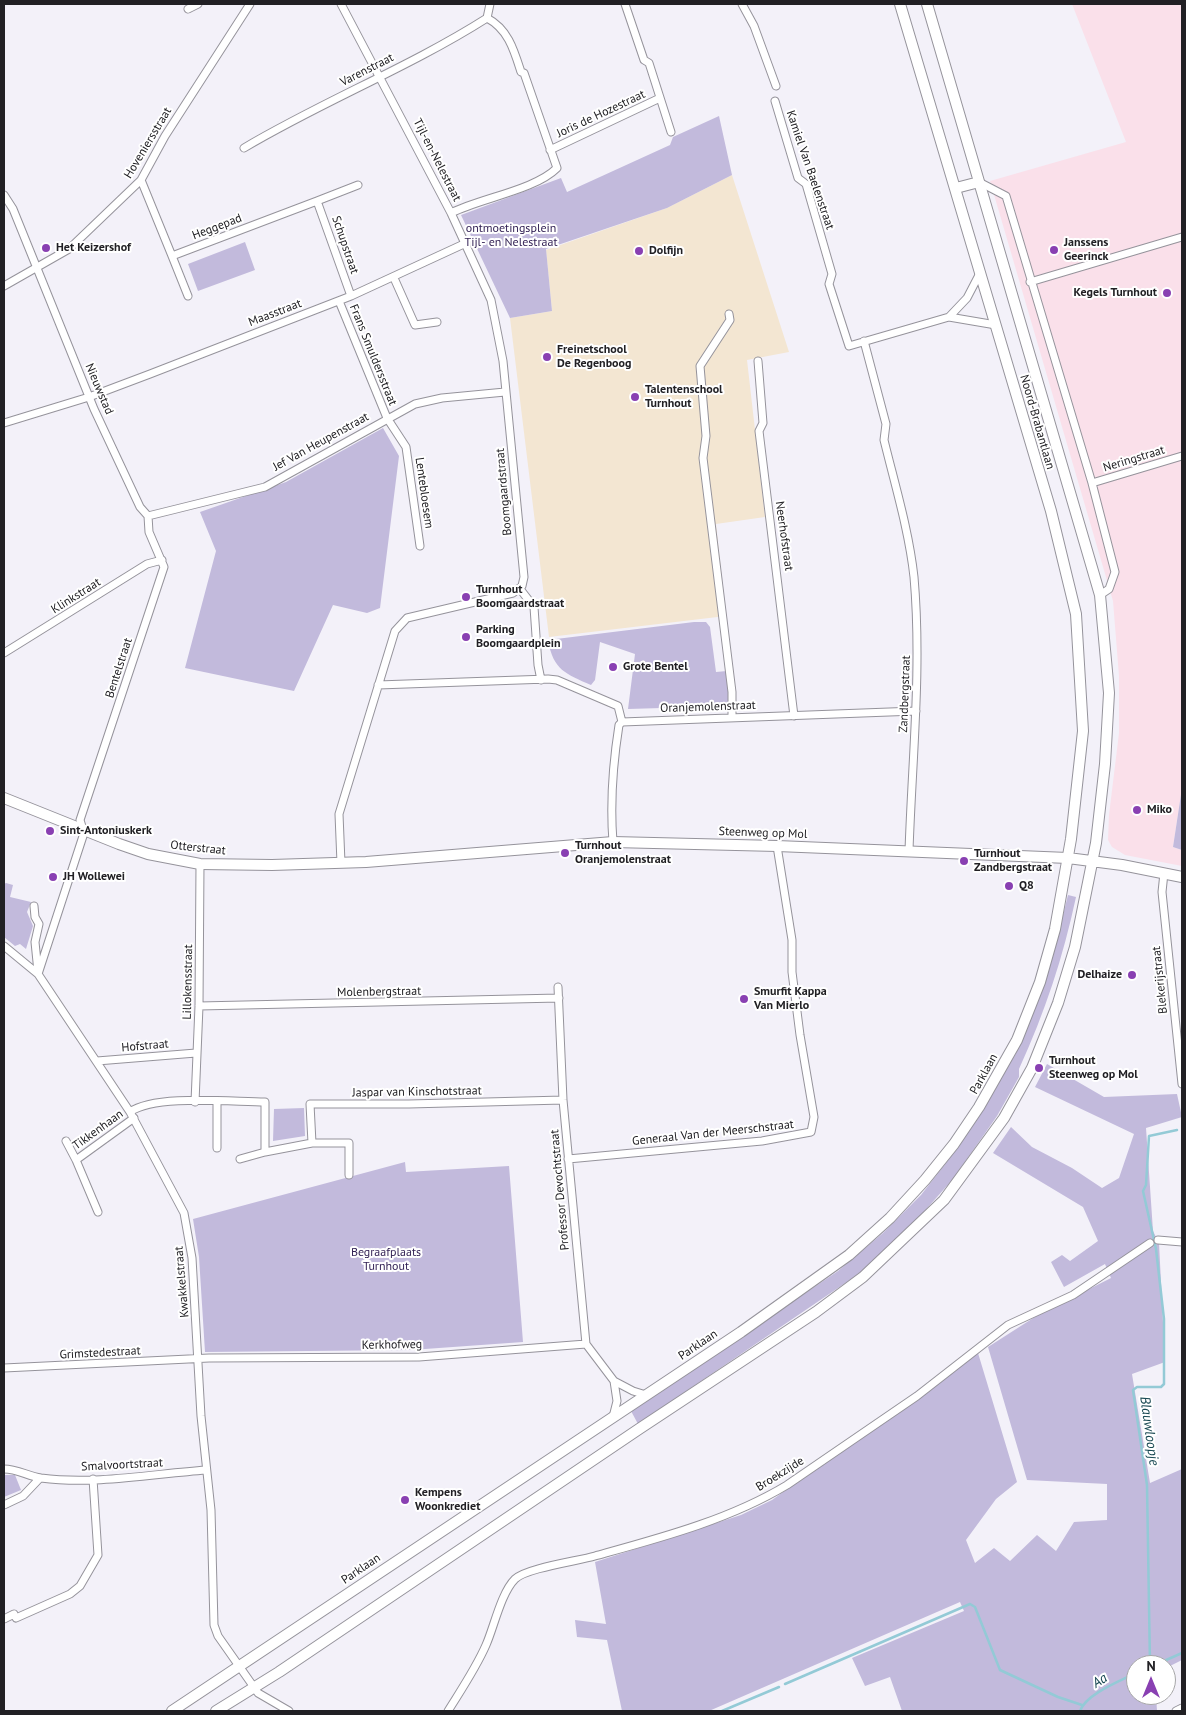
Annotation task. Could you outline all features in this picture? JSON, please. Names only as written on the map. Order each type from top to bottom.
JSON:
[{"type":"main road","name":"Noord-Brabantlaan","points":[[900,4],[956,188],[1065,563],[1076,614],[1083,731],[1068,858]]},
{"type":"main road","name":"Noord-Brabantlaan","points":[[927,4],[1100,595],[1109,693],[1105,764],[1093,861]]},
{"type":"main road","points":[[956,188],[979,182]]},
{"type":"main road","name":"Otterstraat","points":[[4,798],[148,854],[200,864],[272,865],[341,863]]},
{"type":"main road","name":"Steenweg op Mol","points":[[341,863],[613,842],[909,850],[1068,858],[1182,877]]},
{"type":"main road","name":"Parklaan","points":[[172,1711],[741,1332],[848,1255],[890,1218],[926,1180],[954,1144],[979,1107],[1017,1040],[1040,982],[1055,929],[1068,858]]},
{"type":"main road","points":[[216,1711],[253,1686],[280,1672],[638,1428],[816,1312],[863,1277],[944,1200],[1004,1118],[1032,1068],[1065,984],[1093,861]]},
{"type":"street","points":[[188,9],[198,4]]},
{"type":"street","name":"Hoveniersstraat","points":[[4,286],[69,249],[141,180],[165,136],[250,4]]},
{"type":"street","name":"Tijl-en-Nelestraat","points":[[341,4],[451,213],[491,300],[498,330],[505,392]]},
{"type":"street","points":[[451,213],[467,205],[544,179],[557,168],[524,73],[521,72],[513,49],[500,25],[487,18],[490,4]]},
{"type":"street","name":"Joris de Hozestraat","points":[[625,4],[671,132]]},
{"type":"street","points":[[742,4],[758,34],[776,86]]},
{"type":"street","name":"Varenstraat","points":[[244,148],[285,124],[458,36],[487,18]]},
{"type":"street","name":"Joris de Hozestraat","points":[[550,150],[660,98]]},
{"type":"street","name":"Kamiel Van Baelenstraat","points":[[775,101],[798,178],[806,184],[832,274],[829,284],[849,346],[949,317],[996,325]]},
{"type":"street","points":[[141,180],[188,296]]},
{"type":"street","points":[[979,182],[1006,196],[1030,282],[1092,483],[1115,572],[1108,590],[1100,595]]},
{"type":"street","points":[[317,201],[358,185]]},
{"type":"street","name":"Nieuwstad","points":[[4,195],[13,209],[90,397],[140,508],[148,516]]},
{"type":"street","name":"Heggepad","points":[[172,256],[317,201]]},
{"type":"street","name":"Schupstraat","points":[[317,201],[352,296]]},
{"type":"street","points":[[1030,282],[1182,237]]},
{"type":"street","name":"Maasstraat","points":[[4,423],[90,397],[352,296],[466,243]]},
{"type":"street","points":[[949,317],[967,298],[980,273]]},
{"type":"street","points":[[394,278],[416,325],[437,322]]},
{"type":"street","name":"Frans Smuldersstraat","points":[[339,301],[387,418]]},
{"type":"street","points":[[729,314],[730,320],[700,366],[706,436],[704,458],[732,692],[732,718]]},
{"type":"street","name":"Zandbergstraat","points":[[864,341],[886,424],[884,440],[908,538],[916,606],[916,711],[909,850]]},
{"type":"street","name":"Neerhofstraat","points":[[758,361],[763,424],[759,431],[794,716]]},
{"type":"street","name":"Jef Van Heupenstraat","points":[[148,516],[265,487],[414,404],[428,400],[505,392]]},
{"type":"street","name":"Boomgaardstraat","points":[[505,392],[524,576],[520,590]]},
{"type":"street","name":"Lentebloesem","points":[[387,418],[406,447],[420,546]]},
{"type":"street","name":"Neringstraat","points":[[1092,483],[1182,456]]},
{"type":"street","points":[[148,516],[149,532],[162,560]]},
{"type":"street","name":"Klinkstraat","points":[[4,653],[147,564],[162,560]]},
{"type":"street","name":"Bentelstraat","points":[[38,974],[62,894],[84,833],[80,820],[164,567],[162,560]]},
{"type":"street","points":[[341,863],[339,814],[392,638],[399,625],[408,618],[520,590],[534,607],[538,665],[541,680]]},
{"type":"street","points":[[378,685],[557,680],[618,706],[622,722],[619,725],[615,762],[611,821],[613,842]]},
{"type":"street","name":"Oranjemolenstraat","points":[[622,722],[916,711]]},
{"type":"street","name":"Generaal Van der Meerschstraat","points":[[568,1159],[762,1141],[811,1132],[814,1117],[800,1035],[792,972],[792,940],[778,846]]},
{"type":"street","name":"Lillokensstraat","points":[[195,1102],[199,1006],[200,864]]},
{"type":"street","name":"Blekerijstraat","points":[[1164,873],[1162,892],[1182,1084]]},
{"type":"street","points":[[34,906],[35,917],[39,924],[35,942],[38,974]]},
{"type":"street","name":"Kwakkelstraat","points":[[4,946],[38,974],[132,1115],[184,1213],[192,1258],[206,1470],[211,1510],[212,1616],[218,1636],[253,1686],[264,1698],[289,1711]]},
{"type":"street","name":"Professor Devochtstraat","points":[[558,987],[563,1100],[586,1344]]},
{"type":"street","name":"Molenbergstraat","points":[[199,1006],[559,998]]},
{"type":"street","name":"Hofstraat","points":[[96,1061],[196,1053]]},
{"type":"street","name":"Jaspar van Kinschotstraat","points":[[312,1143],[310,1104],[408,1104],[563,1100]]},
{"type":"street","name":"Tikkenhaan","points":[[76,1160],[132,1115],[137,1107],[156,1102],[215,1102]]},
{"type":"street","points":[[216,1148],[215,1102],[265,1102],[265,1152]]},
{"type":"street","name":"Tikkenhaan","points":[[66,1141],[98,1212]]},
{"type":"street","points":[[240,1159],[312,1143],[349,1143],[349,1175]]},
{"type":"street","points":[[1158,1240],[1182,1242]]},
{"type":"street","name":"Broekzijde","points":[[448,1711],[485,1647],[506,1593],[516,1578],[529,1572],[655,1538],[740,1510],[765,1498],[917,1396],[1008,1325],[1082,1290],[1150,1244]]},
{"type":"street","points":[[586,1344],[614,1381],[633,1391],[646,1395]]},
{"type":"street","name":"Kerkhofweg","points":[[198,1359],[419,1357],[586,1344]]},
{"type":"street","name":"Grimstedestraat","points":[[4,1368],[198,1359]]},
{"type":"street","points":[[613,1417],[617,1401],[614,1381]]},
{"type":"street","name":"Smalvoortstraat","points":[[4,1470],[15,1469],[40,1478],[93,1479],[206,1470]]},
{"type":"street","points":[[4,1505],[23,1496],[40,1478]]},
{"type":"street","points":[[4,1619],[14,1614],[16,1618],[51,1603],[80,1586],[98,1555],[93,1479]]},
{"type":"street","points":[[1176,1711],[1182,1708]]},
{"type":"shaded area","points":[[1072,4],[1182,4],[1182,788],[1173,847],[1182,850],[1182,866],[1125,855],[1112,847],[1108,840],[1109,815],[1119,733],[1119,676],[1113,601],[990,181],[1126,142]]},
{"type":"shaded area","name":"Talentenschool Turnhout","points":[[732,175],[789,352],[747,360],[765,517],[716,524],[726,616],[549,637],[510,318],[552,311],[546,250],[667,208]]},
{"type":"green space","name":"ontmoetingsplein Tijl- en Nelestraat","points":[[719,116],[732,175],[667,208],[546,249],[552,311],[510,318],[461,215],[561,178],[567,192],[670,145],[673,137]]},
{"type":"green space","points":[[245,242],[255,270],[198,291],[188,264]]},
{"type":"green space","points":[[383,428],[399,456],[380,608],[367,613],[333,605],[294,691],[185,668],[216,551],[200,512],[286,482]]},
{"type":"green space","points":[[706,622],[710,627],[716,672],[727,671],[729,706],[628,709],[635,654],[600,642],[595,680],[591,685],[574,678],[557,665],[550,650],[548,640]]},
{"type":"green space","points":[[1182,788],[1182,850],[1173,847]]},
{"type":"green space","points":[[4,884],[13,885],[10,897],[31,902],[27,912],[33,926],[26,949],[20,944],[15,946],[4,937]]},
{"type":"green space","points":[[1068,895],[1076,897],[1065,942],[1045,1006],[1019,1069],[1019,1077],[997,1116],[953,1179],[921,1215],[863,1271],[638,1424],[631,1411],[838,1271],[883,1233],[921,1195],[953,1154],[1015,1055],[1034,1011],[1056,943]]},
{"type":"green space","points":[[1047,1064],[1104,1097],[1177,1094],[1182,1117],[1146,1128],[1153,1231],[1159,1243],[1165,1362],[1132,1374],[1150,1483],[1182,1469],[1182,1660],[1176,1663],[1176,1655],[1126,1655],[1126,1705],[1157,1705],[1157,1711],[902,1711],[890,1677],[865,1686],[852,1658],[964,1611],[960,1602],[709,1711],[622,1711],[607,1640],[577,1637],[575,1620],[606,1624],[595,1562],[741,1515],[772,1500],[877,1425],[919,1399],[978,1353],[1017,1482],[996,1499],[966,1540],[975,1563],[994,1548],[1010,1561],[1037,1535],[1056,1551],[1074,1522],[1107,1520],[1107,1484],[1027,1480],[988,1347],[1038,1315],[1111,1278],[1105,1264],[1064,1287],[1051,1262],[1062,1255],[1070,1261],[1098,1241],[1083,1207],[993,1153],[1011,1127],[1032,1147],[1072,1168],[1102,1188],[1119,1178],[1134,1134],[1035,1087]]},
{"type":"green space","points":[[304,1108],[305,1136],[273,1141],[274,1109]]},
{"type":"green space","name":"Begraafplaats Turnhout","points":[[405,1162],[406,1172],[509,1166],[523,1342],[411,1350],[205,1352],[199,1257],[193,1219]]},
{"type":"green space","points":[[4,1475],[15,1475],[21,1490],[4,1497]]},
{"type":"waterway","name":"Blauwloopje","points":[[1150,1655],[1147,1485],[1133,1390],[1137,1387],[1161,1387],[1164,1384],[1164,1319],[1156,1249],[1143,1191],[1146,1185],[1149,1136],[1177,1130]]},
{"type":"waterway","points":[[785,1684],[970,1604],[975,1607],[1000,1670],[1058,1697],[1082,1705]]},
{"type":"waterway","name":"Aa","points":[[1176,1656],[1182,1653]]},
{"type":"waterway","name":"Aa","points":[[1080,1711],[1089,1699],[1126,1678]]},
{"type":"waterway","points":[[722,1711],[779,1687]]},
{"type":"place","name":"Het Keizershof","points":[[46,248]]},
{"type":"place","name":"Janssens Geerinck","points":[[1054,250]]},
{"type":"place","name":"Dolfijn","points":[[639,251]]},
{"type":"place","name":"Kegels Turnhout","points":[[1167,293]]},
{"type":"place","name":"Freinetschool De Regenboog","points":[[547,357]]},
{"type":"place","name":"Talentenschool Turnhout","points":[[635,397]]},
{"type":"place","name":"Turnhout Boomgaardstraat","points":[[466,597]]},
{"type":"place","name":"Parking Boomgaardplein","points":[[466,637]]},
{"type":"place","name":"Grote Bentel","points":[[613,667]]},
{"type":"place","name":"Miko","points":[[1137,810]]},
{"type":"place","name":"Sint-Antoniuskerk","points":[[50,831]]},
{"type":"place","name":"Turnhout Oranjemolenstraat","points":[[565,853]]},
{"type":"place","name":"Turnhout Zandbergstraat","points":[[964,861]]},
{"type":"place","name":"JH Wollewei","points":[[53,877]]},
{"type":"place","name":"Q8","points":[[1009,886]]},
{"type":"place","name":"Delhaize","points":[[1132,975]]},
{"type":"place","name":"Smurfit Kappa Van Mierlo","points":[[744,999]]},
{"type":"place","name":"Turnhout Steenweg op Mol","points":[[1039,1068]]},
{"type":"place","name":"Kempens Woonkrediet","points":[[405,1500]]}]
